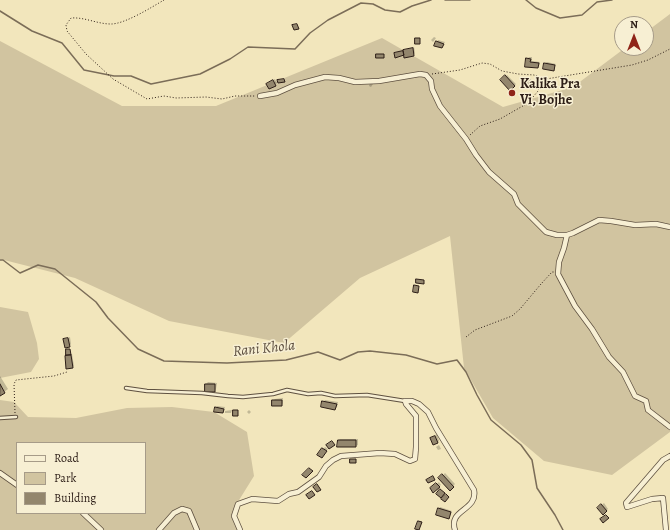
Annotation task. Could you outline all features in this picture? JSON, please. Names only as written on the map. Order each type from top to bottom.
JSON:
[{"type":"street","points":[[260,96],[277,93],[295,85],[325,77],[339,78],[355,82],[379,81],[420,74],[426,75],[431,81],[432,89],[440,106],[466,139],[476,156],[489,172],[514,194],[518,204],[546,232],[557,235],[567,235],[599,220],[635,225],[656,224],[670,227]]},
{"type":"street","points":[[567,235],[559,262],[558,274],[575,306],[592,329],[609,357],[623,372],[635,396],[646,401],[648,410],[670,427]]},
{"type":"street","points":[[240,530],[234,516],[238,504],[252,499],[278,501],[289,494],[298,492],[319,477],[326,466],[333,460],[341,456],[380,453],[395,454],[410,461],[415,459],[416,416],[405,401],[412,401],[419,404],[428,412],[436,428],[474,490],[474,500],[454,518],[453,525],[455,530]]},
{"type":"street","points":[[666,530],[663,498],[652,499],[627,507],[626,503],[663,460],[670,456]]},
{"type":"street","points":[[0,473],[16,484]]},
{"type":"street","points":[[159,530],[174,513],[182,510],[189,511],[196,530]]},
{"type":"street","points":[[84,514],[101,530]]},
{"type":"lane","points":[[126,388],[147,391],[202,393],[243,397],[273,394],[287,390],[308,394],[321,393],[335,396],[367,395],[405,401]]},
{"type":"lane","points":[[0,418],[16,417]]},
{"type":"path","points":[[164,0],[138,15],[111,24],[79,17],[71,18],[66,25],[67,31],[86,54],[113,80],[147,99],[164,96],[176,98],[206,97],[222,99],[235,96],[260,96]]},
{"type":"path","points":[[466,139],[480,126],[500,119],[528,103],[538,91],[541,81],[632,65],[648,60],[670,49]]},
{"type":"path","points":[[426,75],[460,70],[482,63],[490,64],[502,71],[534,75],[546,79]]},
{"type":"path","points":[[466,337],[475,330],[512,316],[520,309],[552,272],[558,274]]},
{"type":"path","points":[[16,417],[14,412],[14,384],[16,380],[54,376],[67,372]]},
{"type":"green space","points":[[670,14],[670,432],[612,475],[544,461],[493,418],[464,368],[450,236],[360,278],[284,343],[169,321],[75,278],[0,259],[0,41],[122,106],[216,106],[382,38],[503,107],[573,87],[614,56],[654,56],[654,26]]},
{"type":"green space","points":[[0,307],[28,312],[37,343],[39,359],[31,372],[0,378]]},
{"type":"green space","points":[[0,400],[14,402],[28,417],[76,418],[127,408],[172,407],[214,412],[247,432],[254,476],[236,505],[238,530],[0,530]]},
{"type":"building","points":[[297,24],[299,29],[294,30],[292,25]]},
{"type":"building","points":[[415,38],[420,38],[420,44],[415,44]]},
{"type":"building","points":[[436,41],[444,44],[442,48],[434,46]]},
{"type":"building","points":[[413,48],[414,56],[404,58],[403,50]]},
{"type":"building","points":[[403,51],[404,55],[395,58],[394,53]]},
{"type":"building","points":[[376,54],[384,54],[384,58],[376,58]]},
{"type":"building","points":[[526,58],[531,59],[530,62],[539,63],[538,68],[525,67]]},
{"type":"building","points":[[544,63],[555,65],[554,71],[543,69]]},
{"type":"building","points":[[505,75],[515,86],[510,91],[500,80]]},
{"type":"building","points":[[527,78],[532,84],[527,88],[522,81]]},
{"type":"building","points":[[284,79],[285,82],[278,83],[277,80]]},
{"type":"building","points":[[273,80],[276,86],[269,89],[266,84]]},
{"type":"building","points":[[416,279],[424,280],[424,284],[416,283]]},
{"type":"building","points":[[414,285],[419,286],[418,293],[413,292]]},
{"type":"building","points":[[68,338],[70,347],[65,348],[63,339]]},
{"type":"building","points":[[66,349],[70,349],[71,355],[66,355]]},
{"type":"building","points":[[71,355],[73,368],[66,369],[65,356]]},
{"type":"building","points":[[0,384],[5,393],[0,396]]},
{"type":"building","points":[[205,384],[215,384],[215,392],[205,392]]},
{"type":"building","points":[[272,400],[282,400],[282,406],[272,406]]},
{"type":"building","points":[[322,401],[337,404],[335,410],[321,407]]},
{"type":"building","points":[[215,407],[224,409],[223,413],[214,412]]},
{"type":"building","points":[[233,410],[238,410],[238,416],[233,416]]},
{"type":"building","points":[[435,436],[438,443],[433,445],[430,438]]},
{"type":"building","points":[[338,440],[356,440],[356,447],[337,447]]},
{"type":"building","points":[[332,441],[335,445],[329,449],[326,445]]},
{"type":"building","points":[[322,448],[327,451],[322,458],[317,455]]},
{"type":"building","points":[[350,459],[356,459],[356,463],[350,463]]},
{"type":"building","points":[[309,468],[313,471],[306,478],[302,475]]},
{"type":"building","points":[[442,474],[454,487],[450,491],[438,478]]},
{"type":"building","points":[[433,476],[435,480],[428,483],[426,480]]},
{"type":"building","points":[[436,483],[440,487],[433,493],[430,488]]},
{"type":"building","points":[[317,484],[321,490],[317,492],[313,487]]},
{"type":"building","points":[[440,489],[445,493],[441,498],[436,494]]},
{"type":"building","points":[[312,491],[315,495],[309,499],[306,495]]},
{"type":"building","points":[[446,494],[449,497],[445,502],[441,499]]},
{"type":"building","points":[[601,504],[607,511],[603,515],[597,508]]},
{"type":"building","points":[[438,508],[451,512],[449,519],[436,515]]},
{"type":"building","points":[[606,515],[609,518],[603,523],[600,519]]},
{"type":"building","points":[[418,521],[422,522],[419,530],[415,529]]},
{"type":"waterway","points":[[0,11],[32,31],[62,43],[84,70],[114,76],[131,76],[151,84],[200,74],[230,59],[248,47],[295,49],[310,33],[328,20],[361,3],[373,4],[385,10],[400,12],[412,6],[431,0]]},
{"type":"waterway","points":[[445,0],[470,0]]},
{"type":"waterway","points":[[526,0],[536,8],[560,18],[582,15],[597,2],[612,0]]},
{"type":"waterway","name":"Rani Khola","points":[[0,260],[3,260],[20,273],[38,265],[55,269],[96,302],[108,318],[138,349],[164,361],[227,363],[286,360],[318,352],[340,360],[358,352],[370,351],[406,355],[437,364],[457,360],[466,372],[491,420],[521,445],[532,460],[537,488],[563,530]]},
{"type":"place","name":"Kalika Pra Vi, Bojhe","points":[[512,93]]}]
